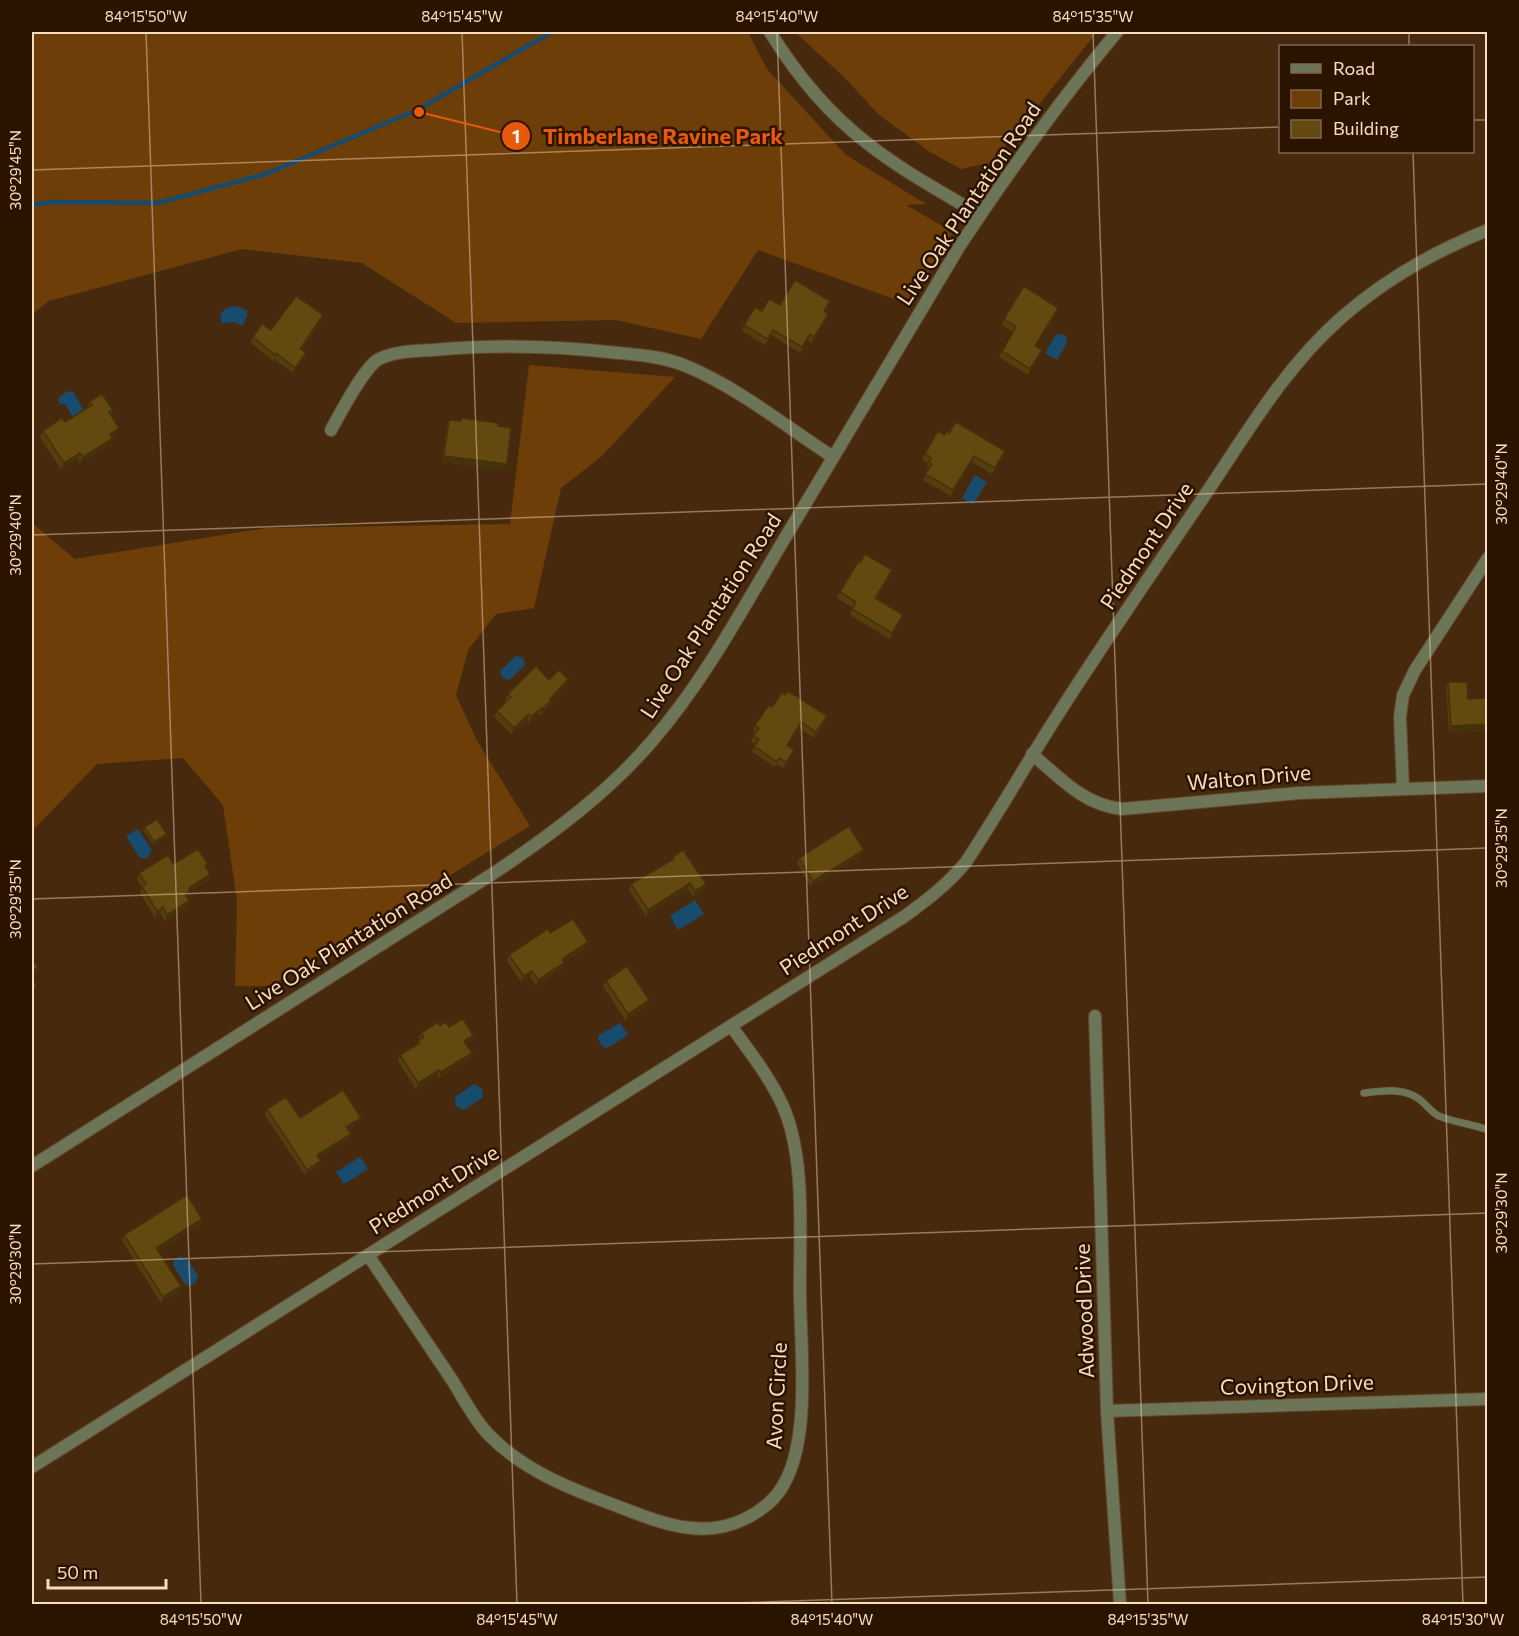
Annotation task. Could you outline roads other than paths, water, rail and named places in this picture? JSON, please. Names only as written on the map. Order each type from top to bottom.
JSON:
[{"type":"street","points":[[771,32],[789,63],[817,96],[866,142],[900,167],[980,215]]},
{"type":"street","name":"Live Oak Plantation Road","points":[[32,1166],[497,871],[583,808],[624,771],[679,708],[726,635],[980,215],[1092,61],[1117,32]]},
{"type":"street","name":"Piedmont Drive","points":[[32,1467],[932,897],[954,876],[986,832],[1075,687],[1260,413],[1294,367],[1341,318],[1382,287],[1436,255],[1488,230]]},
{"type":"street","points":[[331,430],[355,387],[378,359],[403,352],[463,347],[518,346],[587,349],[646,356],[683,365],[718,381],[833,457]]},
{"type":"street","points":[[1403,789],[1400,717],[1403,695],[1415,670],[1488,558]]},
{"type":"street","name":"Walton Drive","points":[[1032,754],[1076,792],[1095,803],[1122,809],[1299,793],[1488,786]]},
{"type":"street","name":"Adwood Drive","points":[[1095,1016],[1107,1411],[1119,1605]]},
{"type":"street","name":"Avon Circle","points":[[369,1255],[488,1434],[528,1467],[592,1497],[661,1523],[682,1528],[712,1529],[729,1526],[748,1518],[762,1509],[785,1482],[793,1462],[799,1434],[801,1387],[799,1198],[797,1160],[791,1127],[782,1104],[768,1079],[731,1026]]},
{"type":"street","name":"Covington Drive","points":[[1107,1411],[1488,1399]]},
{"type":"lane","points":[[1364,1093],[1392,1090],[1408,1092],[1420,1099],[1438,1116],[1475,1124],[1488,1130]]},
{"type":"water","points":[[235,306],[247,310],[243,325],[235,322],[222,323],[220,314],[227,308]]},
{"type":"water","points":[[1063,334],[1067,343],[1057,360],[1045,353],[1056,335]]},
{"type":"water","points":[[68,391],[73,392],[85,412],[74,419],[65,404],[58,401],[59,397]]},
{"type":"water","points":[[975,475],[987,482],[973,504],[962,498]]},
{"type":"water","points":[[516,656],[523,658],[525,665],[509,680],[503,678],[500,671]]},
{"type":"water","points":[[138,829],[152,850],[147,858],[140,858],[126,836]]},
{"type":"water","points":[[695,900],[704,914],[678,930],[670,916]]},
{"type":"water","points":[[620,1023],[628,1035],[607,1048],[603,1047],[598,1039],[599,1035]]},
{"type":"water","points":[[474,1084],[482,1089],[483,1097],[464,1110],[456,1106],[455,1097]]},
{"type":"water","points":[[360,1157],[368,1169],[344,1184],[336,1172]]},
{"type":"water","points":[[181,1256],[186,1257],[198,1276],[196,1282],[190,1286],[185,1284],[173,1265],[174,1260]]},
{"type":"waterway","points":[[32,205],[51,202],[158,203],[266,174],[419,109],[552,32]]},
{"type":"place","name":"Timberlane Ravine Park","points":[[419,112]]}]
